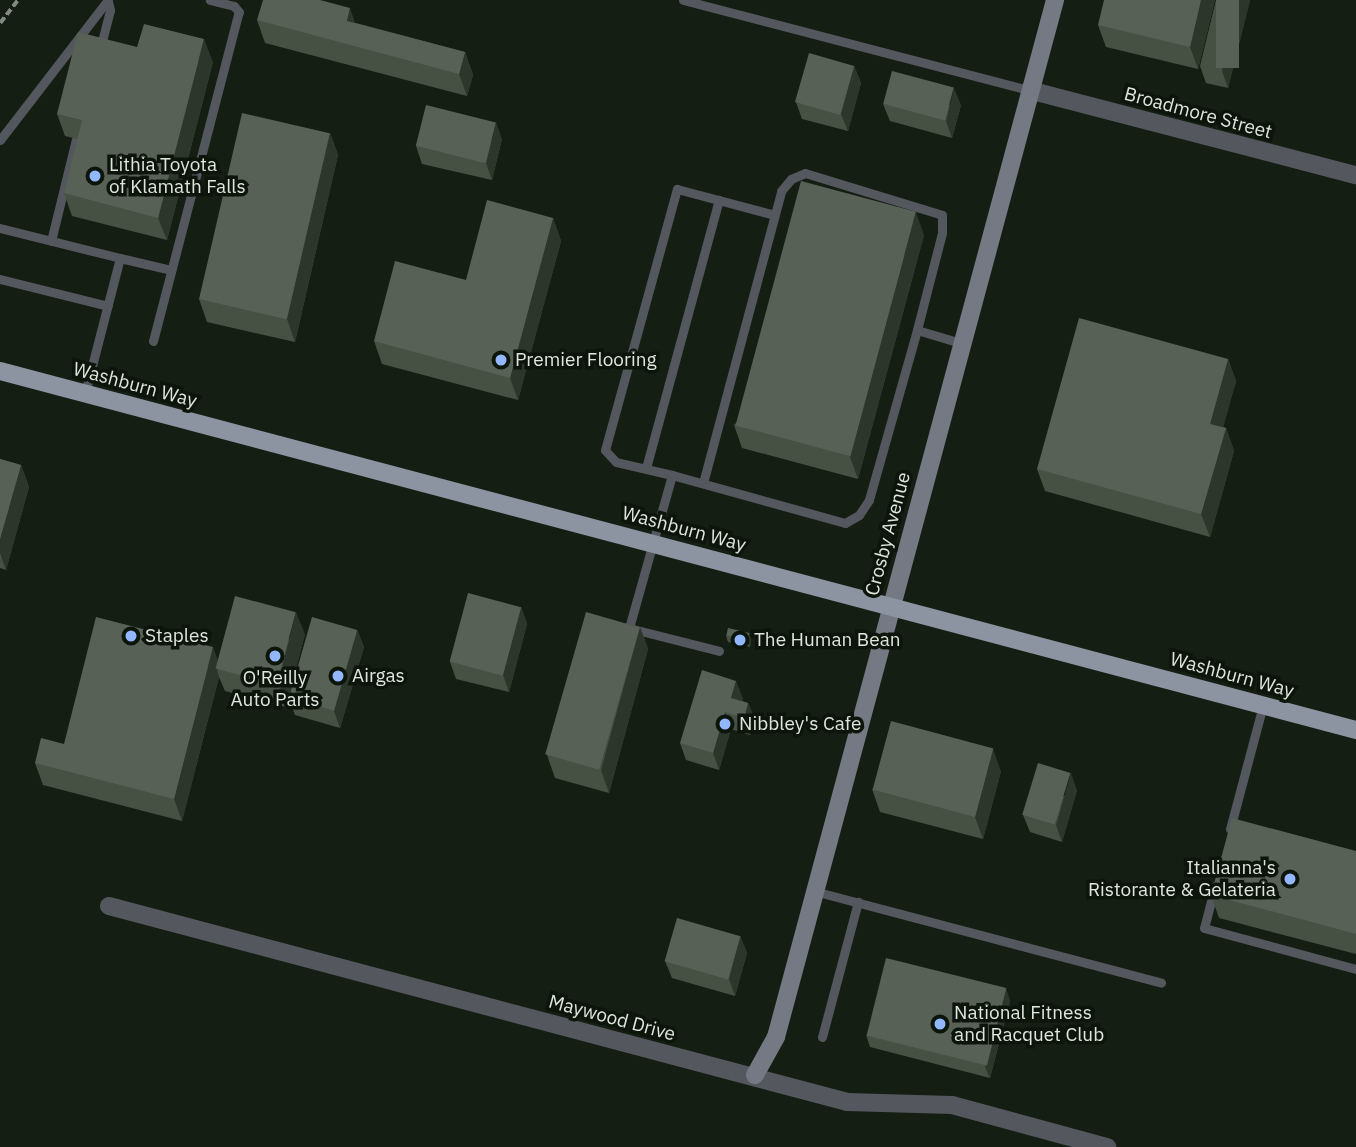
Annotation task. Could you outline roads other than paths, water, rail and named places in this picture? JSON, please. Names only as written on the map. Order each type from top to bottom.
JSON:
[{"type":"main road","name":"Washburn Way","points":[[0,370],[1356,730]]},
{"type":"street","name":"Crosby Avenue","points":[[755,1075],[776,1037],[1055,0]]},
{"type":"street","name":"Broadmore Street","points":[[1029,90],[1356,175]]},
{"type":"street","name":"Maywood Drive","points":[[109,906],[755,1075],[847,1102],[952,1105],[1107,1147]]},
{"type":"lane","points":[[98,57],[110,10],[108,0]]},
{"type":"lane","points":[[0,140],[108,0]]},
{"type":"lane","points":[[153,341],[239,12],[234,6],[211,0]]},
{"type":"lane","points":[[683,0],[1029,90]]},
{"type":"lane","points":[[51,241],[76,139]]},
{"type":"lane","points":[[703,483],[775,215],[781,191],[805,173],[942,215],[942,233],[869,500],[859,515],[845,523],[703,483],[616,462],[606,450],[677,189],[775,215]]},
{"type":"lane","points":[[646,468],[719,200]]},
{"type":"lane","points":[[0,228],[171,270]]},
{"type":"lane","points":[[85,393],[120,258]]},
{"type":"lane","points":[[0,279],[108,306]]},
{"type":"lane","points":[[917,330],[961,343]]},
{"type":"lane","points":[[672,475],[629,628],[719,651]]},
{"type":"lane","points":[[1227,842],[1263,705]]},
{"type":"lane","points":[[1217,879],[1204,928],[1356,969]]},
{"type":"lane","points":[[814,891],[1161,983]]},
{"type":"lane","points":[[822,1037],[858,902]]},
{"type":"place","name":"Lithia Toyota of Klamath Falls","points":[[95,176]]},
{"type":"place","name":"Premier Flooring","points":[[501,360]]},
{"type":"place","name":"Staples","points":[[131,636]]},
{"type":"place","name":"The Human Bean","points":[[740,640]]},
{"type":"place","name":"O'Reilly Auto Parts","points":[[275,656]]},
{"type":"place","name":"Airgas","points":[[338,676]]},
{"type":"place","name":"Nibbley's Cafe","points":[[725,724]]},
{"type":"place","name":"Italianna's Ristorante & Gelateria","points":[[1290,879]]},
{"type":"place","name":"National Fitness and Racquet Club","points":[[940,1024]]}]
